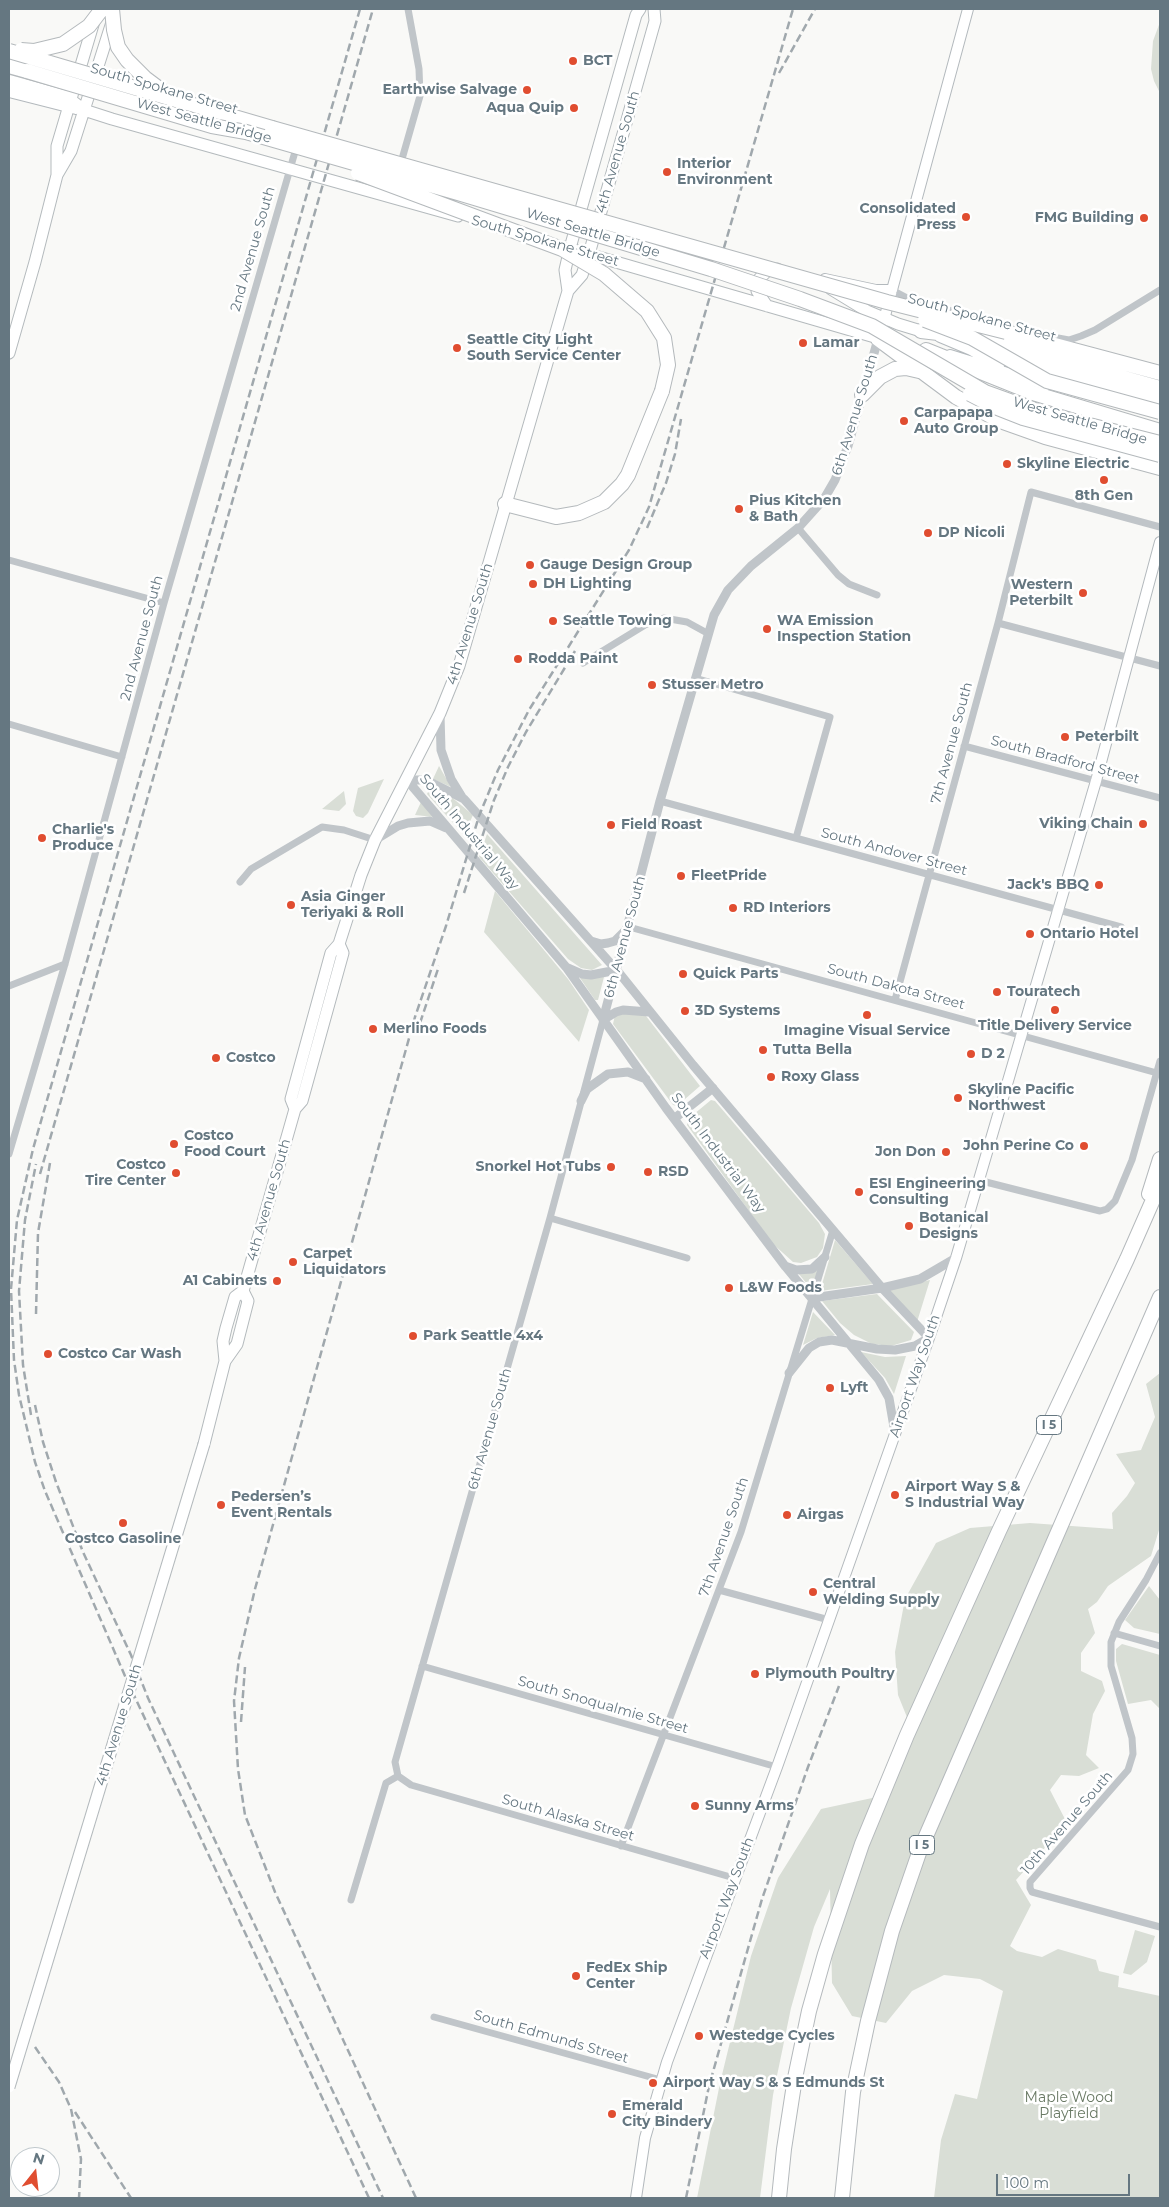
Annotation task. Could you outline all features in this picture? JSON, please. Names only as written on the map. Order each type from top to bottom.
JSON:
[{"type":"highway","points":[[9,50],[34,51],[63,44],[89,26],[102,9]]},
{"type":"highway","points":[[112,9],[118,47],[127,60],[145,78],[176,100]]},
{"type":"highway","name":"West Seattle Bridge","points":[[9,50],[176,100],[890,296],[1006,332]]},
{"type":"highway","name":"West Seattle Bridge","points":[[9,66],[212,126],[246,132],[557,222],[748,281],[872,326],[985,392],[1046,414],[1160,443]]},
{"type":"highway","points":[[9,82],[69,104]]},
{"type":"highway","points":[[212,126],[244,139],[347,169],[538,239],[580,258],[604,274],[640,303],[655,321],[664,338],[668,356],[662,391],[628,475],[622,484],[604,502],[579,513],[556,517],[505,504]]},
{"type":"highway","points":[[890,296],[908,314],[972,338],[1047,381],[1160,412]]},
{"type":"highway","points":[[846,318],[900,348],[961,389],[995,407],[1030,420],[1160,455]]},
{"type":"highway","points":[[921,331],[991,341],[1040,365],[1115,381],[1160,388]]},
{"type":"highway","points":[[1006,332],[1060,341],[1160,365]]},
{"type":"highway","points":[[1006,332],[1160,373]]},
{"type":"highway","points":[[878,339],[961,400],[992,417],[1027,431],[1160,468]]},
{"type":"highway","points":[[926,350],[1043,396],[1160,431]]},
{"type":"highway","points":[[862,395],[880,377],[895,369],[906,368],[924,374]]},
{"type":"highway","points":[[1115,381],[1160,399]]},
{"type":"highway","points":[[1127,1260],[1160,1159]]},
{"type":"highway","name":"I 5","points":[[779,2198],[795,2078],[822,1964],[845,1892],[886,1783],[999,1531],[1127,1260],[1160,1184]]},
{"type":"highway","name":"I 5","points":[[842,2198],[854,2092],[868,2021],[892,1931],[920,1850],[1160,1297]]},
{"type":"main road","points":[[9,354],[57,175],[57,146],[97,9]]},
{"type":"main road","points":[[57,175],[71,151],[116,9]]},
{"type":"main road","name":"4th Avenue South","points":[[295,1109],[291,1099],[331,953],[339,944],[361,875],[375,840],[440,713],[459,666],[568,291],[565,270],[570,248],[636,15],[640,9]]},
{"type":"main road","name":"4th Avenue South","points":[[568,291],[582,275],[589,254],[655,20],[654,9]]},
{"type":"main road","name":"6th Avenue South","points":[[878,339],[968,9]]},
{"type":"main road","name":"South Spokane Street","points":[[9,44],[781,269],[809,277],[844,282],[876,290],[890,296]]},
{"type":"main road","name":"South Spokane Street","points":[[9,92],[69,104],[84,110],[570,248],[878,339],[960,357],[1047,386],[1160,417]]},
{"type":"main road","points":[[359,188],[370,149]]},
{"type":"main road","points":[[391,197],[402,159]]},
{"type":"main road","points":[[767,306],[757,290],[759,279],[767,271],[781,269]]},
{"type":"main road","name":"South Spokane Street","points":[[809,277],[856,306],[884,319],[971,350],[991,360],[1006,371]]},
{"type":"main road","name":"Airport Way South","points":[[636,2198],[645,2138],[661,2080],[734,1878],[777,1767],[930,1338],[956,1258],[1096,781],[1160,542]]},
{"type":"main road","name":"4th Avenue South","points":[[9,2087],[204,1444],[225,1361],[224,1335],[235,1297],[243,1291],[295,1109],[302,1101],[343,953],[339,944]]},
{"type":"main road","points":[[321,1032],[317,1026],[328,984],[324,979]]},
{"type":"street","points":[[402,159],[420,96],[419,69],[408,9]]},
{"type":"street","name":"2nd Avenue South","points":[[9,1154],[65,964],[164,603],[301,130]]},
{"type":"street","name":"South Spokane Street","points":[[890,296],[1069,340],[1095,330],[1160,290]]},
{"type":"street","name":"6th Avenue South","points":[[398,1776],[394,1762],[550,1218],[629,927],[660,801],[707,632],[719,604],[728,590],[751,566],[798,528],[820,504],[834,480],[848,446],[878,339]]},
{"type":"street","name":"7th Avenue South","points":[[895,1000],[998,623],[1031,492],[1160,527]]},
{"type":"street","points":[[798,528],[838,575],[849,584],[877,595]]},
{"type":"street","points":[[9,560],[164,603]]},
{"type":"street","points":[[583,663],[645,625],[664,618],[687,622],[707,632]]},
{"type":"street","points":[[998,623],[1160,666]]},
{"type":"street","points":[[695,678],[830,717],[796,838]]},
{"type":"street","points":[[440,713],[441,750],[451,779],[464,799]]},
{"type":"street","points":[[9,724],[122,756]]},
{"type":"street","name":"South Bradford Street","points":[[964,746],[1160,798]]},
{"type":"street","name":"South Industrial Way","points":[[407,780],[426,780],[464,799],[617,970],[649,1012],[882,1288],[930,1338]]},
{"type":"street","name":"South Industrial Way","points":[[407,780],[566,967],[646,1079],[785,1266],[879,1380],[889,1398],[895,1432]]},
{"type":"street","name":"South Andover Street","points":[[660,801],[1121,927]]},
{"type":"street","points":[[240,882],[251,869],[322,827],[344,830],[375,840],[398,826],[408,823],[430,822],[448,828]]},
{"type":"street","points":[[590,940],[601,944],[608,943],[620,937],[629,927]]},
{"type":"street","name":"South Dakota Street","points":[[629,927],[1157,1073]]},
{"type":"street","points":[[9,986],[65,964]]},
{"type":"street","points":[[566,967],[582,974],[592,975],[617,970]]},
{"type":"street","points":[[603,1020],[623,1010],[649,1012]]},
{"type":"street","points":[[978,1180],[1100,1211],[1107,1208],[1115,1201],[1132,1160],[1160,1061]]},
{"type":"street","points":[[581,1102],[587,1089],[608,1074],[628,1072],[646,1079]]},
{"type":"street","points":[[675,1118],[713,1088]]},
{"type":"street","points":[[550,1218],[687,1258]]},
{"type":"street","name":"7th Avenue South","points":[[621,1846],[741,1532],[833,1230]]},
{"type":"street","points":[[785,1266],[796,1270],[812,1269],[825,1257]]},
{"type":"street","points":[[812,1298],[882,1288],[920,1279],[956,1258]]},
{"type":"street","points":[[789,1372],[809,1348],[819,1342],[832,1340],[877,1350],[894,1350],[915,1346],[930,1338]]},
{"type":"street","name":"10th Avenue South","points":[[1160,1553],[1154,1568],[1127,1608],[1111,1642],[1111,1666],[1132,1738],[1131,1763],[1124,1776],[1030,1882],[1032,1892],[1160,1927]]},
{"type":"street","points":[[720,1590],[829,1620]]},
{"type":"street","points":[[1114,1633],[1160,1646]]},
{"type":"street","name":"South Snoqualmie Street","points":[[422,1666],[777,1767]]},
{"type":"street","points":[[351,1900],[386,1783],[398,1776]]},
{"type":"street","name":"South Alaska Street","points":[[398,1776],[411,1785],[734,1878]]},
{"type":"street","name":"South Edmunds Street","points":[[434,2017],[661,2080]]},
{"type":"green space","points":[[1160,22],[1160,93],[1151,69],[1153,41]]},
{"type":"green space","points":[[439,766],[451,787],[433,779]]},
{"type":"green space","points":[[384,779],[368,813],[363,818],[356,816],[353,811],[358,788]]},
{"type":"green space","points":[[430,788],[449,795],[473,815],[464,835],[427,794]]},
{"type":"green space","points":[[344,791],[346,804],[339,811],[322,809]]},
{"type":"green space","points":[[421,802],[434,817],[415,815]]},
{"type":"green space","points":[[487,834],[602,965],[592,970],[581,968],[568,959],[479,857]]},
{"type":"green space","points":[[495,891],[568,979],[589,1010],[579,1042],[484,932]]},
{"type":"green space","points":[[604,977],[598,1000],[595,1000],[580,978]]},
{"type":"green space","points":[[627,1012],[646,1016],[700,1086],[677,1106],[673,1105],[613,1024],[615,1015]]},
{"type":"green space","points":[[711,1100],[715,1101],[819,1223],[825,1234],[823,1248],[817,1257],[801,1263],[793,1262],[772,1243],[687,1125],[688,1119]]},
{"type":"green space","points":[[835,1240],[873,1284],[820,1291]]},
{"type":"green space","points":[[819,1267],[812,1290],[798,1273]]},
{"type":"green space","points":[[930,1280],[917,1322],[888,1290]]},
{"type":"green space","points":[[877,1294],[914,1332],[911,1340],[891,1346],[872,1344],[854,1335],[840,1323],[822,1301]]},
{"type":"green space","points":[[813,1312],[835,1335],[817,1338],[803,1345]]},
{"type":"green space","points":[[861,1352],[885,1357],[906,1356],[894,1394],[885,1378]]},
{"type":"green space","name":"Maple Wood Playfield","points":[[1160,1373],[1159,1530],[1151,1556],[1108,1586],[1097,1602],[1088,1609],[1095,1633],[1081,1653],[1081,1671],[1102,1681],[1105,1691],[1093,1714],[1086,1755],[1099,1768],[1079,1776],[1061,1775],[1050,1790],[1067,1823],[1016,1880],[1031,1905],[1010,1946],[1017,1951],[1042,1957],[1058,1949],[1096,1960],[1099,1971],[1119,1976],[1118,1987],[1160,1996],[1160,2198],[934,2198],[941,2140],[955,2094],[977,2099],[1003,1991],[980,1979],[944,1975],[912,1991],[886,2023],[852,2016],[832,1983],[830,1889],[814,1927],[791,2008],[773,2095],[760,2198],[697,2198],[720,2083],[751,1956],[778,1878],[821,1809],[886,1795],[913,1732],[898,1695],[895,1652],[905,1599],[936,1543],[970,1528],[1030,1523],[1113,1529],[1112,1513],[1127,1496],[1135,1483],[1116,1454],[1141,1450],[1155,1417],[1146,1384]]},
{"type":"green space","points":[[1149,1586],[1160,1600],[1160,1634],[1134,1628],[1125,1620]]},
{"type":"green space","points":[[1122,1644],[1160,1655],[1160,1709],[1151,1700],[1128,1704],[1116,1661],[1116,1649]]},
{"type":"green space","points":[[1135,1930],[1155,1936],[1147,1962],[1131,1975],[1123,1973]]},
{"type":"railway","points":[[360,9],[33,1149],[17,1220],[11,1289],[14,1360],[19,1395],[35,1462],[45,1491],[125,1676],[369,2198]]},
{"type":"railway","points":[[40,1174],[373,9]]},
{"type":"railway","points":[[416,2198],[275,1892],[245,1815],[238,1769],[234,1701],[239,1658],[255,1589],[415,1017],[446,926],[479,816],[498,770],[529,710],[629,550],[649,507],[793,9]]},
{"type":"railway","points":[[779,73],[815,9]]},
{"type":"railway","points":[[647,528],[666,483],[675,454],[681,419]]},
{"type":"railway","points":[[464,893],[494,800],[508,767],[526,732],[575,651]]},
{"type":"railway","points":[[420,1023],[439,966]]},
{"type":"railway","points":[[36,1314],[38,1233],[50,1163]]},
{"type":"railway","points":[[31,1415],[23,1365],[19,1291],[25,1220],[36,1164]]},
{"type":"railway","points":[[35,1405],[43,1442],[56,1482],[83,1552],[131,1655],[148,1698],[383,2198]]},
{"type":"railway","points":[[241,1722],[245,1667]]},
{"type":"railway","points":[[686,2198],[709,2086],[762,1899],[808,1767],[839,1686]]},
{"type":"railway","points":[[35,2047],[59,2082],[71,2109],[81,2159],[79,2198]]},
{"type":"railway","points":[[75,2112],[131,2198]]},
{"type":"place","name":"BCT","points":[[573,61]]},
{"type":"place","name":"Earthwise Salvage","points":[[527,90]]},
{"type":"place","name":"Aqua Quip","points":[[574,108]]},
{"type":"place","name":"Interior Environment","points":[[667,172]]},
{"type":"place","name":"Consolidated Press","points":[[966,217]]},
{"type":"place","name":"FMG Building","points":[[1144,218]]},
{"type":"place","name":"Lamar","points":[[803,343]]},
{"type":"place","name":"Seattle City Light South Service Center","points":[[457,348]]},
{"type":"place","name":"Carpapapa Auto Group","points":[[904,421]]},
{"type":"place","name":"Skyline Electric","points":[[1007,464]]},
{"type":"place","name":"8th Gen","points":[[1104,480]]},
{"type":"place","name":"Pius Kitchen & Bath","points":[[739,509]]},
{"type":"place","name":"DP Nicoli","points":[[928,533]]},
{"type":"place","name":"Gauge Design Group","points":[[530,565]]},
{"type":"place","name":"DH Lighting","points":[[533,584]]},
{"type":"place","name":"Western Peterbilt","points":[[1083,593]]},
{"type":"place","name":"Seattle Towing","points":[[553,621]]},
{"type":"place","name":"WA Emission Inspection Station","points":[[767,629]]},
{"type":"place","name":"Rodda Paint","points":[[518,659]]},
{"type":"place","name":"Stusser Metro","points":[[652,685]]},
{"type":"place","name":"Peterbilt","points":[[1065,737]]},
{"type":"place","name":"Viking Chain","points":[[1143,824]]},
{"type":"place","name":"Field Roast","points":[[611,825]]},
{"type":"place","name":"Charlie's Produce","points":[[42,838]]},
{"type":"place","name":"FleetPride","points":[[681,876]]},
{"type":"place","name":"Jack's BBQ","points":[[1099,885]]},
{"type":"place","name":"Asia Ginger Teriyaki & Roll","points":[[291,905]]},
{"type":"place","name":"RD Interiors","points":[[733,908]]},
{"type":"place","name":"Ontario Hotel","points":[[1030,934]]},
{"type":"place","name":"Quick Parts","points":[[683,974]]},
{"type":"place","name":"Touratech","points":[[997,992]]},
{"type":"place","name":"Title Delivery Service","points":[[1055,1010]]},
{"type":"place","name":"3D Systems","points":[[685,1011]]},
{"type":"place","name":"Imagine Visual Service","points":[[867,1015]]},
{"type":"place","name":"Merlino Foods","points":[[373,1029]]},
{"type":"place","name":"Tutta Bella","points":[[763,1050]]},
{"type":"place","name":"D 2","points":[[971,1054]]},
{"type":"place","name":"Costco","points":[[216,1058]]},
{"type":"place","name":"Roxy Glass","points":[[771,1077]]},
{"type":"place","name":"Skyline Pacific Northwest","points":[[958,1098]]},
{"type":"place","name":"Costco Food Court","points":[[174,1144]]},
{"type":"place","name":"John Perine Co","points":[[1084,1146]]},
{"type":"place","name":"Jon Don","points":[[946,1152]]},
{"type":"place","name":"Snorkel Hot Tubs","points":[[611,1167]]},
{"type":"place","name":"RSD","points":[[648,1172]]},
{"type":"place","name":"Costco Tire Center","points":[[176,1173]]},
{"type":"place","name":"ESI Engineering Consulting","points":[[859,1192]]},
{"type":"place","name":"Botanical Designs","points":[[909,1226]]},
{"type":"place","name":"Carpet Liquidators","points":[[293,1262]]},
{"type":"place","name":"A1 Cabinets","points":[[277,1281]]},
{"type":"place","name":"L&W Foods","points":[[729,1288]]},
{"type":"place","name":"Park Seattle 4x4","points":[[413,1336]]},
{"type":"place","name":"Costco Car Wash","points":[[48,1354]]},
{"type":"place","name":"Lyft","points":[[830,1388]]},
{"type":"place","name":"Airport Way S & S Industrial Way","points":[[895,1495]]},
{"type":"place","name":"Pedersen’s Event Rentals","points":[[221,1505]]},
{"type":"place","name":"Airgas","points":[[787,1515]]},
{"type":"place","name":"Costco Gasoline","points":[[123,1523]]},
{"type":"place","name":"Central Welding Supply","points":[[813,1592]]},
{"type":"place","name":"Plymouth Poultry","points":[[755,1674]]},
{"type":"place","name":"Sunny Arms","points":[[695,1806]]},
{"type":"place","name":"FedEx Ship Center","points":[[576,1976]]},
{"type":"place","name":"Westedge Cycles","points":[[699,2036]]},
{"type":"place","name":"Airport Way S & S Edmunds St","points":[[653,2083]]},
{"type":"place","name":"Emerald City Bindery","points":[[612,2114]]}]
